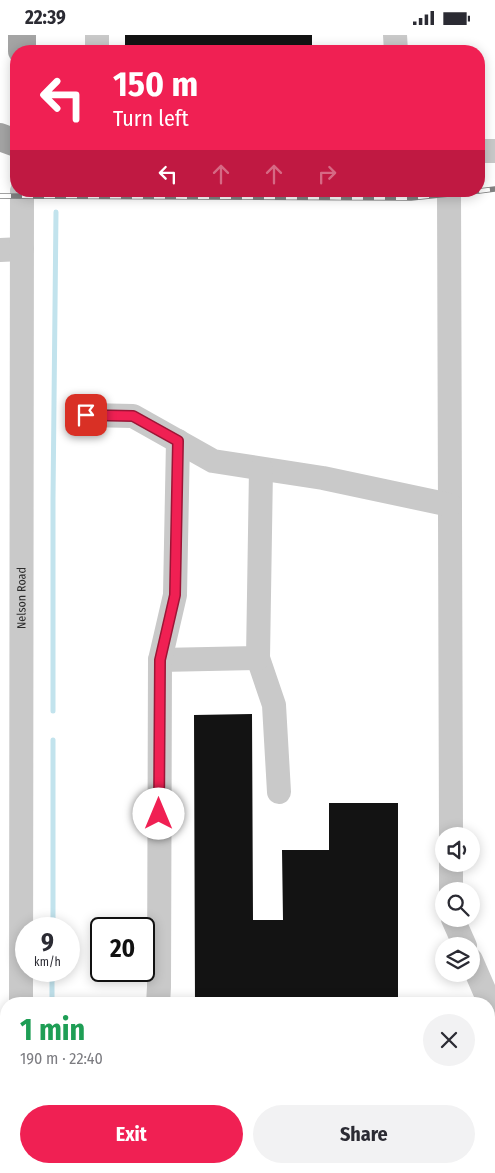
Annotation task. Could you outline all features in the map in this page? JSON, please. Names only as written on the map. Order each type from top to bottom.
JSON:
[{"type":"street","name":"Nelson Road","points":[[21,197],[11,250],[11,590],[21,997]]},
{"type":"street","points":[[449,197],[451,827]]},
{"type":"street","points":[[86,415],[133,416],[213,461],[323,479],[450,505]]},
{"type":"street","points":[[158,997],[160,660],[175,595],[178,441]]},
{"type":"street","points":[[261,469],[258,658],[274,705],[279,792]]},
{"type":"street","points":[[160,660],[258,658]]},
{"type":"street","points":[[480,972],[489,984],[492,997]]},
{"type":"building","points":[[125,35],[312,35],[312,45],[125,45]]},
{"type":"building","points":[[252,714],[253,920],[283,920],[282,850],[329,850],[329,803],[398,803],[398,997],[195,997],[194,715]]},
{"type":"waterway","points":[[53,711],[56,212]]},
{"type":"waterway","points":[[53,740],[53,917]]},
{"type":"waterway","points":[[52,982],[52,997]]},
{"type":"railway","points":[[485,190],[495,189]]},
{"type":"railway","points":[[0,196],[10,196]]},
{"type":"railway","points":[[206,197],[421,197]]},
{"type":"route","points":[[86,415],[133,416],[178,441],[175,595],[160,660],[159,814]]}]
